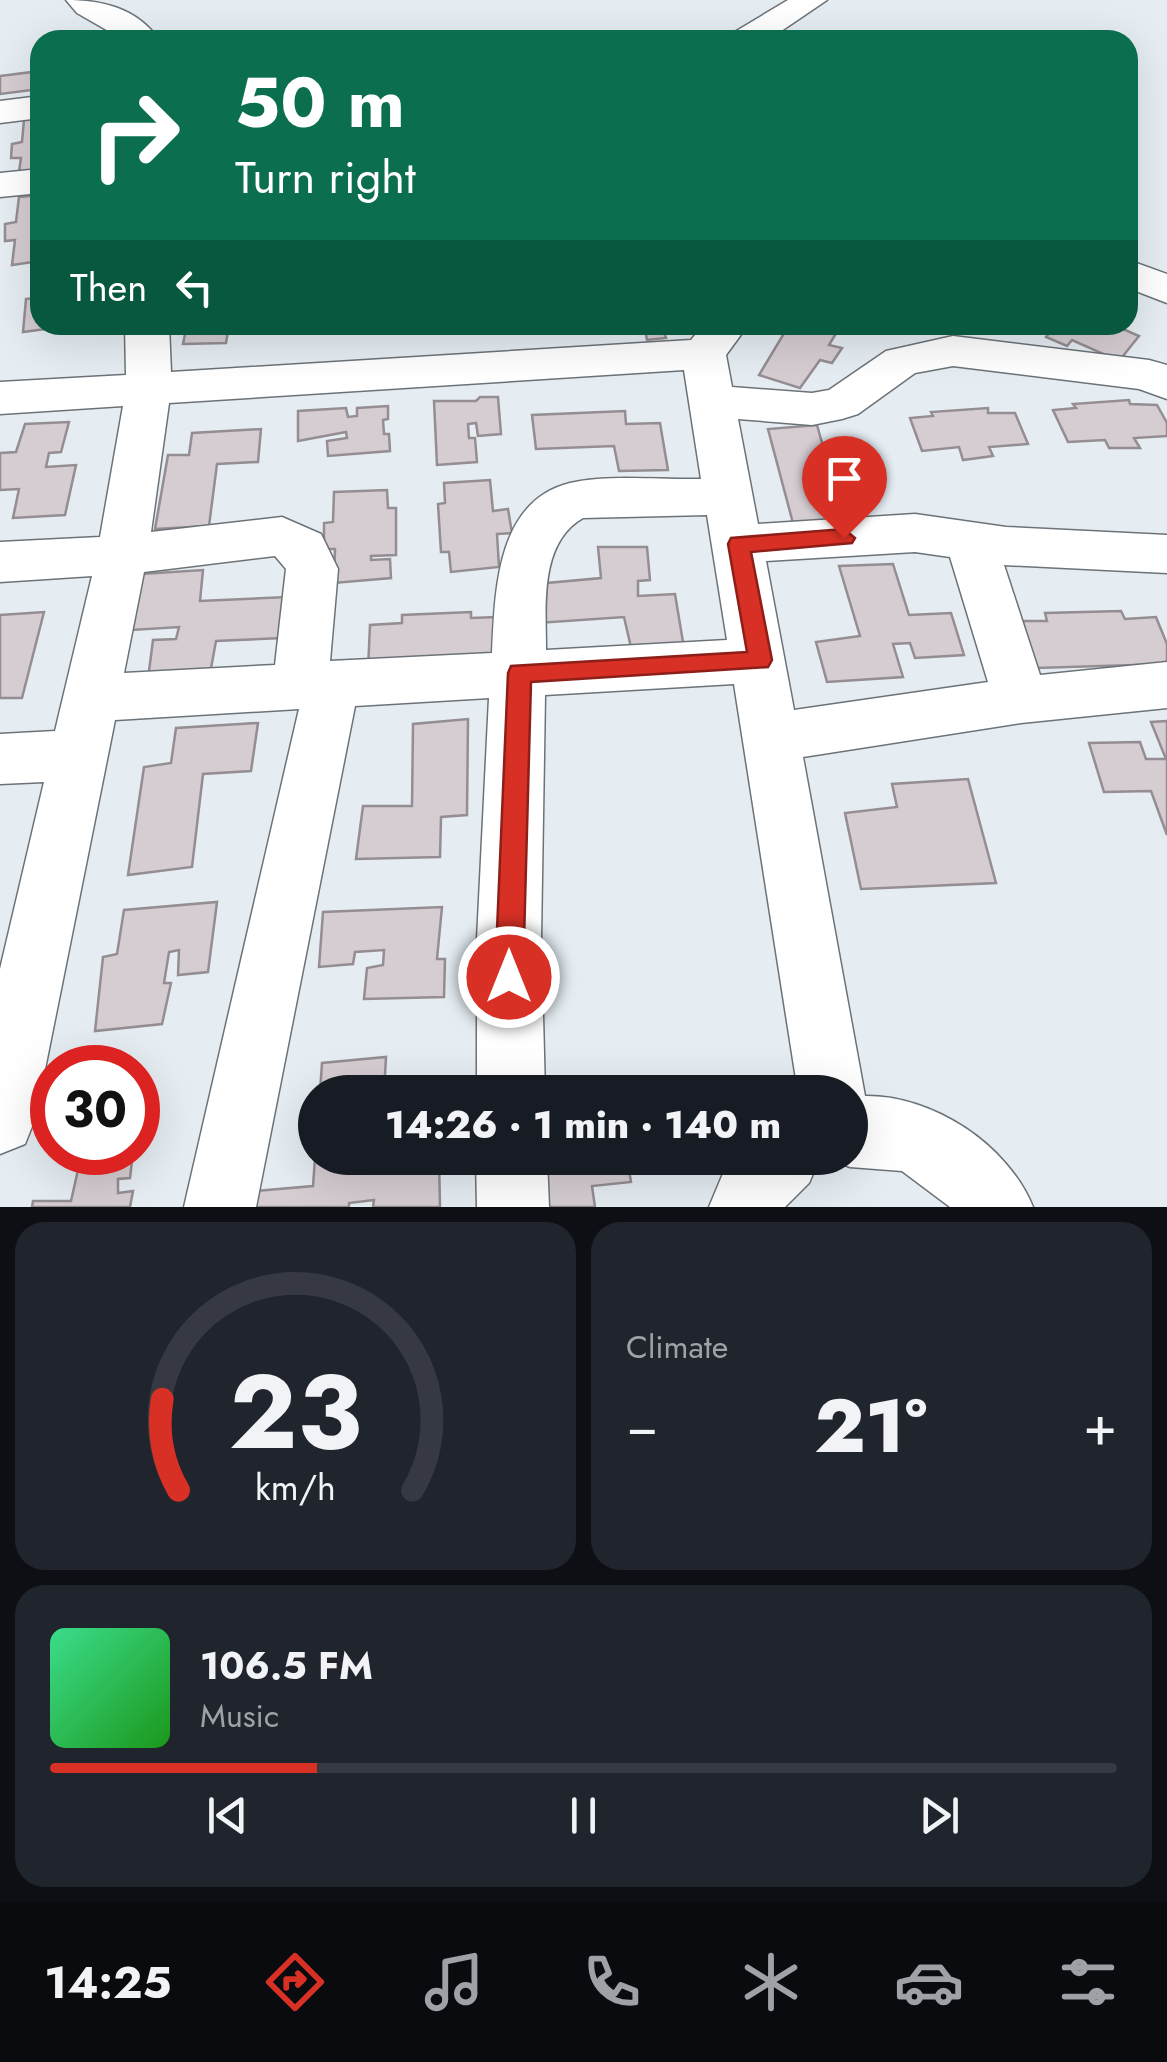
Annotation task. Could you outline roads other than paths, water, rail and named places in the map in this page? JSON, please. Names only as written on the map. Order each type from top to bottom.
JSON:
[{"type":"street","points":[[82,0],[96,14],[132,30]]},
{"type":"street","points":[[762,30],[812,0]]},
{"type":"street","points":[[0,112],[30,108]]},
{"type":"street","points":[[0,185],[30,182]]},
{"type":"street","points":[[1138,277],[1167,290]]},
{"type":"street","points":[[0,1120],[9,1030],[122,555],[149,388],[148,335]]},
{"type":"street","points":[[0,398],[714,360],[812,408],[842,403],[902,361],[953,351],[1149,376],[1167,384]]},
{"type":"street","points":[[714,360],[734,520],[760,660],[769,738],[829,1075]]},
{"type":"street","points":[[511,1075],[508,939],[521,582],[533,540],[552,514],[574,500],[734,520],[915,533],[1006,546],[1167,554]]},
{"type":"street","points":[[0,562],[122,555],[282,536],[303,548],[312,570],[316,685],[220,1207]]},
{"type":"street","points":[[970,540],[1020,700]]},
{"type":"street","points":[[90,698],[760,660]]},
{"type":"street","points":[[769,738],[1020,700],[1167,685]]},
{"type":"street","points":[[0,758],[77,755]]},
{"type":"street","points":[[868,1132],[889,1133],[939,1152],[983,1188],[997,1207]]},
{"type":"street","points":[[512,1175],[513,1207]]},
{"type":"street","points":[[745,1207],[752,1189],[766,1175]]}]
